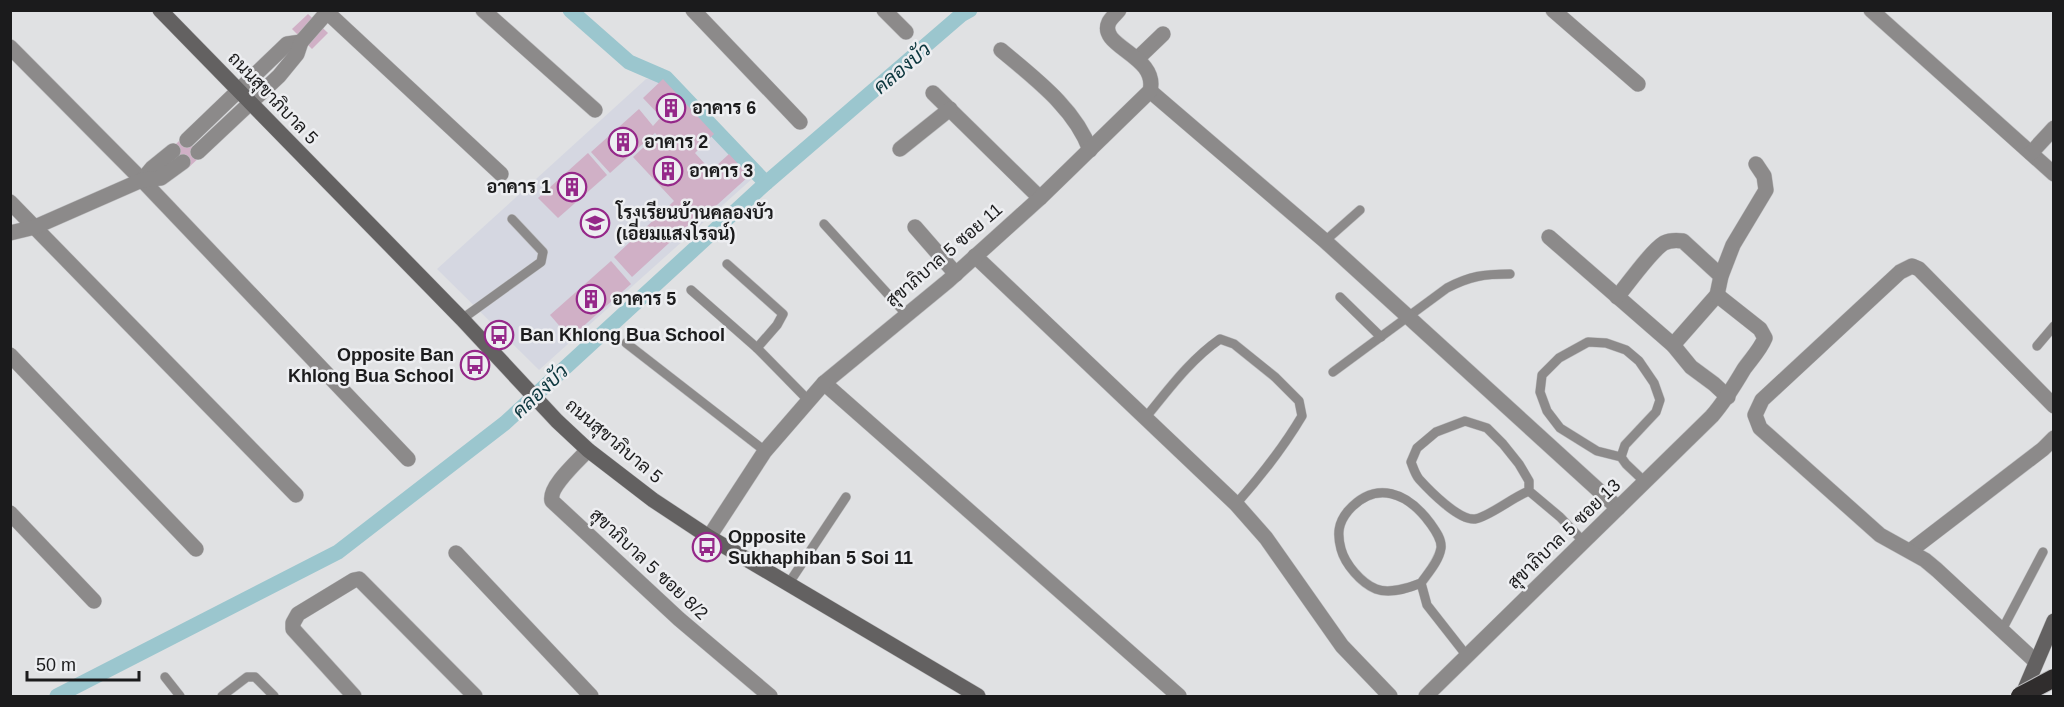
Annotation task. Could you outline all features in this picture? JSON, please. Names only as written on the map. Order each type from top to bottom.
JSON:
[{"type":"highway","points":[[2021,696],[2054,678]]},
{"type":"street","name":"ถนนสุขาภิบาล 5","points":[[160,10],[462,319],[556,421],[588,450],[653,500],[709,537],[978,696]]},
{"type":"street","points":[[483,10],[595,110]]},
{"type":"street","points":[[693,10],[800,122]]},
{"type":"street","points":[[884,10],[906,32]]},
{"type":"street","points":[[1119,10],[1108,23],[1108,31],[1116,43],[1146,67],[1151,75],[1150,91],[1325,241],[1618,508]]},
{"type":"street","points":[[1553,10],[1638,84]]},
{"type":"street","points":[[1870,10],[2054,174]]},
{"type":"street","points":[[198,152],[286,44],[301,42],[328,11],[501,174]]},
{"type":"street","points":[[1137,59],[1163,34]]},
{"type":"street","points":[[10,47],[142,180],[408,459]]},
{"type":"street","points":[[1001,50],[1035,79],[1073,118],[1084,133],[1090,150]]},
{"type":"street","name":"สุขาภิบาล 5 ซอย 11","points":[[709,537],[765,451],[824,383],[956,274],[1040,198],[1150,91]]},
{"type":"street","points":[[933,93],[1040,198]]},
{"type":"street","points":[[187,140],[243,97]]},
{"type":"street","points":[[900,149],[950,109]]},
{"type":"street","points":[[2031,153],[2054,128]]},
{"type":"street","points":[[10,233],[35,228],[142,180],[161,178],[178,157]]},
{"type":"street","points":[[1673,345],[1717,295],[1732,245],[1766,190],[1764,176],[1756,164]]},
{"type":"street","points":[[10,202],[296,495]]},
{"type":"street","points":[[915,227],[956,274]]},
{"type":"street","points":[[1550,237],[1673,345],[1691,368],[1728,397]]},
{"type":"street","points":[[1617,297],[1652,254],[1664,243],[1674,240],[1683,241],[1721,276]]},
{"type":"street","points":[[975,256],[1236,504],[1266,538],[1342,646],[1390,696]]},
{"type":"street","points":[[2035,661],[1936,570],[1910,551],[1880,535],[1760,428],[1755,415],[1762,400],[1900,272],[1912,266],[1919,269],[2054,406]]},
{"type":"street","name":"สุขาภิบาล 5 ซอย 13","points":[[1426,696],[1645,482],[1728,397],[1765,338],[1760,328],[1717,295]]},
{"type":"street","points":[[10,355],[196,549]]},
{"type":"street","points":[[824,383],[1179,696]]},
{"type":"street","points":[[1910,551],[2043,449],[2054,438]]},
{"type":"street","name":"สุขาภิบาล 5 ซอย 8/2","points":[[588,450],[556,485],[551,493],[552,501],[679,619],[770,696]]},
{"type":"street","points":[[10,513],[94,601]]},
{"type":"street","points":[[456,553],[591,696]]},
{"type":"street","points":[[354,696],[294,629],[293,623],[298,614],[359,579],[476,696]]},
{"type":"street","points":[[2021,696],[2054,621]]},
{"type":"lane","points":[[1325,241],[1360,210]]},
{"type":"lane","points":[[462,319],[540,262],[543,252],[512,219]]},
{"type":"lane","points":[[824,224],[906,314]]},
{"type":"lane","points":[[727,264],[783,314],[777,325],[757,348]]},
{"type":"lane","points":[[1333,372],[1447,288],[1464,279],[1482,274],[1510,274]]},
{"type":"lane","points":[[691,290],[757,348],[808,400]]},
{"type":"lane","points":[[1340,297],[1381,337]]},
{"type":"lane","points":[[2037,346],[2054,326]]},
{"type":"lane","points":[[1146,417],[1184,370],[1204,350],[1220,339],[1234,344],[1299,400],[1302,416],[1287,442],[1236,504]]},
{"type":"lane","points":[[1621,457],[1625,445],[1656,412],[1660,400],[1654,383],[1639,361],[1626,350],[1606,343],[1588,342],[1559,358],[1542,375],[1540,392],[1547,411],[1560,428],[1597,451],[1621,457],[1645,482]]},
{"type":"lane","points":[[626,343],[765,451]]},
{"type":"lane","points":[[1529,490],[1485,515],[1473,519],[1459,516],[1417,477],[1411,462],[1417,447],[1436,432],[1465,421],[1487,428],[1520,464],[1529,481],[1529,490],[1584,542]]},
{"type":"lane","points":[[1421,583],[1409,588],[1377,590],[1358,576],[1343,556],[1337,534],[1343,517],[1357,501],[1376,492],[1394,494],[1420,509],[1437,532],[1441,546],[1434,564],[1421,583],[1427,605],[1467,656]]},
{"type":"lane","points":[[789,583],[846,497]]},
{"type":"lane","points":[[2002,630],[2043,552]]},
{"type":"lane","points":[[165,677],[180,696]]},
{"type":"lane","points":[[222,696],[247,677],[255,677],[274,696]]},
{"type":"shaded area","name":"โรงเรียนบ้านคลองบัว (เอี่ยมแสงโรจน์)","points":[[646,79],[663,79],[753,178],[539,370],[437,269]]},
{"type":"building","points":[[308,14],[328,33],[312,49],[292,29]]},
{"type":"building","points":[[663,79],[714,134],[695,153],[716,176],[721,172],[716,166],[729,154],[749,176],[696,224],[693,221],[632,277],[614,257],[674,201],[633,157],[657,135],[655,133],[610,173],[591,152],[639,109],[653,126],[661,117],[643,98]]},
{"type":"building","points":[[184,136],[201,156],[188,168],[171,149]]},
{"type":"building","name":"อาคาร 1","points":[[588,153],[607,175],[558,218],[538,198]]},
{"type":"building","name":"อาคาร 5","points":[[611,261],[631,284],[570,338],[550,315]]},
{"type":"waterway","points":[[570,10],[629,62],[666,78],[766,183]]},
{"type":"waterway","name":"คลองบัว","points":[[57,696],[338,552],[505,423],[766,183],[961,15],[970,10]]},
{"type":"place","name":"อาคาร 6","points":[[671,108]]},
{"type":"place","name":"อาคาร 2","points":[[623,142]]},
{"type":"place","name":"อาคาร 3","points":[[668,171]]},
{"type":"place","name":"อาคาร 1","points":[[572,187]]},
{"type":"place","name":"โรงเรียนบ้านคลองบัว (เอี่ยมแสงโรจน์)","points":[[595,223]]},
{"type":"place","name":"อาคาร 5","points":[[591,299]]},
{"type":"place","name":"Ban Khlong Bua School","points":[[499,335]]},
{"type":"place","name":"Opposite Ban Khlong Bua School","points":[[475,365]]},
{"type":"place","name":"Opposite Sukhaphiban 5 Soi 11","points":[[707,547]]}]
